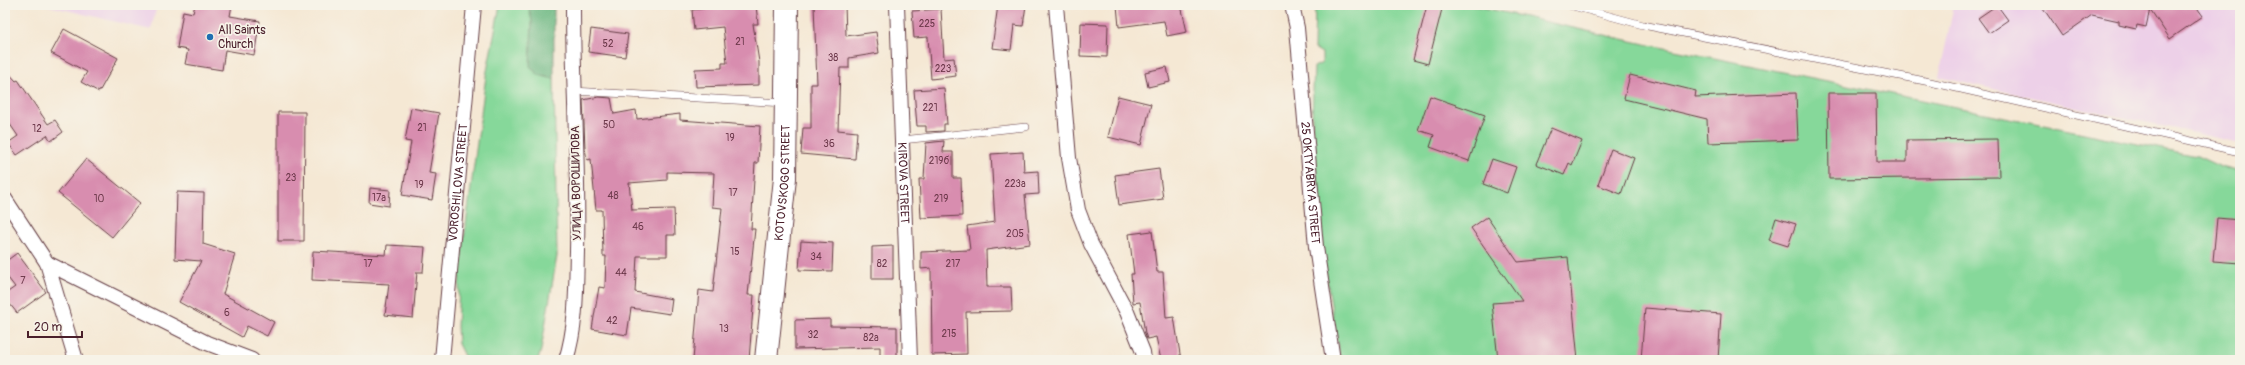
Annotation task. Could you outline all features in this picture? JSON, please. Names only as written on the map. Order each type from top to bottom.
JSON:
[{"type":"highway","name":"KOTOVSKOGO STREET","points":[[766,360],[785,178],[787,5]]},
{"type":"street","name":"VOROSHILOVA STREET","points":[[442,360],[474,5]]},
{"type":"street","name":"УЛИЦА ВОРОШИЛОВА","points":[[566,360],[573,328],[576,290],[578,213],[573,91],[572,5]]},
{"type":"street","name":"KIROVA STREET","points":[[897,5],[910,360]]},
{"type":"street","points":[[1056,5],[1069,158],[1078,210],[1091,244],[1126,312],[1143,352],[1144,360]]},
{"type":"street","name":"25 OKTYABRYA STREET","points":[[1292,5],[1297,28],[1316,247],[1333,360]]},
{"type":"street","points":[[5,199],[47,263],[76,360]]},
{"type":"street","points":[[47,263],[207,343],[252,360]]},
{"type":"lane","points":[[1569,5],[1644,25],[1930,82],[2240,152]]},
{"type":"lane","points":[[573,91],[786,103]]},
{"type":"lane","points":[[902,140],[1026,127]]},
{"type":"shaded area","points":[[45,5],[157,5],[151,30]]},
{"type":"shaded area","points":[[1954,5],[2240,5],[2240,143],[1939,77]]},
{"type":"green space","points":[[500,5],[554,5],[549,71],[554,79],[557,256],[538,360],[466,360],[458,344],[457,326],[460,269],[486,76]]},
{"type":"green space","points":[[528,5],[554,5],[554,79],[538,75],[530,66],[532,21]]},
{"type":"green space","points":[[1315,5],[1472,5],[1640,43],[2197,156],[2221,167],[2240,172],[2240,360],[1340,360],[1322,249],[1312,119],[1314,67],[1322,63],[1322,53],[1314,48]]},
{"type":"building","name":"All Saints Church","points":[[195,5],[232,5],[230,16],[260,21],[254,55],[225,50],[222,70],[185,64],[188,50],[177,48],[183,11],[193,13]]},
{"type":"building","points":[[717,5],[756,5],[758,24],[753,24],[759,62],[759,85],[696,87],[695,69],[722,68],[722,63],[727,63],[723,27],[694,30],[692,10],[717,7]]},
{"type":"building","points":[[814,5],[845,5],[846,36],[876,32],[879,53],[849,58],[849,68],[840,68],[838,130],[857,132],[855,159],[801,154],[803,128],[811,128],[811,84],[817,84]]},
{"type":"building","points":[[998,5],[1026,5],[1023,26],[1014,25],[1011,50],[992,48]]},
{"type":"building","points":[[1117,5],[1181,5],[1187,32],[1167,36],[1164,21],[1119,27]]},
{"type":"building","points":[[1427,5],[1443,5],[1428,64],[1413,60]]},
{"type":"building","points":[[1997,5],[2008,20],[1989,33],[1978,18]]},
{"type":"building","points":[[2041,5],[2195,5],[2203,16],[2170,39],[2150,9],[2146,27],[2137,25],[2136,29],[2119,25],[2119,21],[2092,15],[2062,36]]},
{"type":"building","points":[[941,9],[944,59],[954,58],[956,76],[931,79],[928,37],[914,38],[912,11]]},
{"type":"building","points":[[1081,23],[1108,24],[1107,57],[1080,56]]},
{"type":"building","points":[[64,29],[118,58],[99,92],[81,82],[87,72],[51,53]]},
{"type":"building","points":[[591,29],[628,34],[625,57],[588,52]]},
{"type":"building","points":[[1167,67],[1170,82],[1148,87],[1145,72]]},
{"type":"building","points":[[5,69],[16,81],[18,80],[48,124],[55,120],[63,132],[51,141],[47,135],[17,155],[8,143],[18,136],[5,117]]},
{"type":"building","points":[[1630,75],[1696,91],[1695,97],[1796,93],[1798,140],[1708,143],[1707,119],[1624,99]]},
{"type":"building","points":[[944,88],[947,124],[944,124],[944,131],[926,132],[926,126],[917,126],[914,90]]},
{"type":"building","points":[[1828,93],[1876,93],[1877,162],[1907,162],[1907,140],[1998,139],[1999,177],[1829,179]]},
{"type":"building","points":[[1118,96],[1151,104],[1141,145],[1108,137]]},
{"type":"building","points":[[1430,96],[1485,115],[1469,161],[1430,147],[1434,135],[1418,130]]},
{"type":"building","points":[[599,97],[611,98],[614,114],[636,110],[637,119],[680,114],[680,120],[760,126],[758,163],[755,163],[751,229],[755,229],[748,295],[754,295],[749,360],[693,360],[699,290],[713,292],[722,208],[712,207],[714,173],[667,172],[667,180],[629,183],[632,210],[674,209],[675,235],[667,235],[667,256],[637,256],[635,292],[672,299],[670,314],[631,308],[627,335],[592,329],[599,287],[605,288],[606,256],[603,256],[602,210],[596,210],[591,159],[587,160],[585,148],[583,100]]},
{"type":"building","points":[[411,108],[439,113],[429,173],[436,174],[432,200],[402,195],[411,142],[405,141]]},
{"type":"building","points":[[278,112],[305,112],[304,241],[278,241]]},
{"type":"building","points":[[1551,128],[1582,141],[1572,165],[1569,163],[1564,175],[1536,164]]},
{"type":"building","points":[[944,141],[943,152],[953,152],[953,178],[961,178],[962,216],[921,218],[919,179],[924,179],[926,143]]},
{"type":"building","points":[[1611,149],[1634,158],[1621,194],[1598,185]]},
{"type":"building","points":[[1023,152],[1024,172],[1038,171],[1039,194],[1025,195],[1030,244],[986,250],[987,287],[1011,287],[1012,311],[966,312],[967,354],[932,355],[931,268],[921,269],[921,252],[970,250],[967,226],[995,222],[991,154]]},
{"type":"building","points":[[86,159],[140,203],[112,237],[58,193]]},
{"type":"building","points":[[1492,159],[1516,167],[1507,193],[1483,184]]},
{"type":"building","points":[[1159,169],[1163,199],[1119,205],[1115,175]]},
{"type":"building","points":[[370,188],[390,190],[389,206],[369,203]]},
{"type":"building","points":[[177,192],[204,193],[203,244],[235,254],[223,294],[274,322],[267,336],[247,326],[242,337],[179,302],[201,261],[175,259]]},
{"type":"building","points":[[1487,217],[1518,262],[1568,257],[1578,360],[1498,360],[1492,303],[1522,301],[1471,228]]},
{"type":"building","points":[[1776,218],[1796,224],[1788,246],[1769,240]]},
{"type":"building","points":[[2217,218],[2240,220],[2240,263],[2213,261]]},
{"type":"building","points":[[1152,231],[1157,272],[1163,272],[1166,318],[1174,317],[1181,360],[1161,360],[1156,337],[1147,339],[1140,302],[1133,303],[1131,274],[1134,274],[1129,234]]},
{"type":"building","points":[[801,241],[833,243],[832,271],[799,270]]},
{"type":"building","points":[[387,245],[425,247],[423,272],[417,272],[413,318],[385,315],[389,284],[312,280],[313,251],[386,255]]},
{"type":"building","points":[[893,246],[893,279],[872,279],[872,247]]},
{"type":"building","points":[[17,253],[46,292],[17,313],[5,298],[5,294],[15,287],[5,274],[5,262]]},
{"type":"building","points":[[1645,308],[1721,314],[1718,360],[1641,360]]},
{"type":"building","points":[[830,319],[830,326],[897,327],[897,358],[880,358],[880,347],[795,349],[795,320]]},
{"type":"place","name":"All Saints Church","points":[[210,37]]}]
